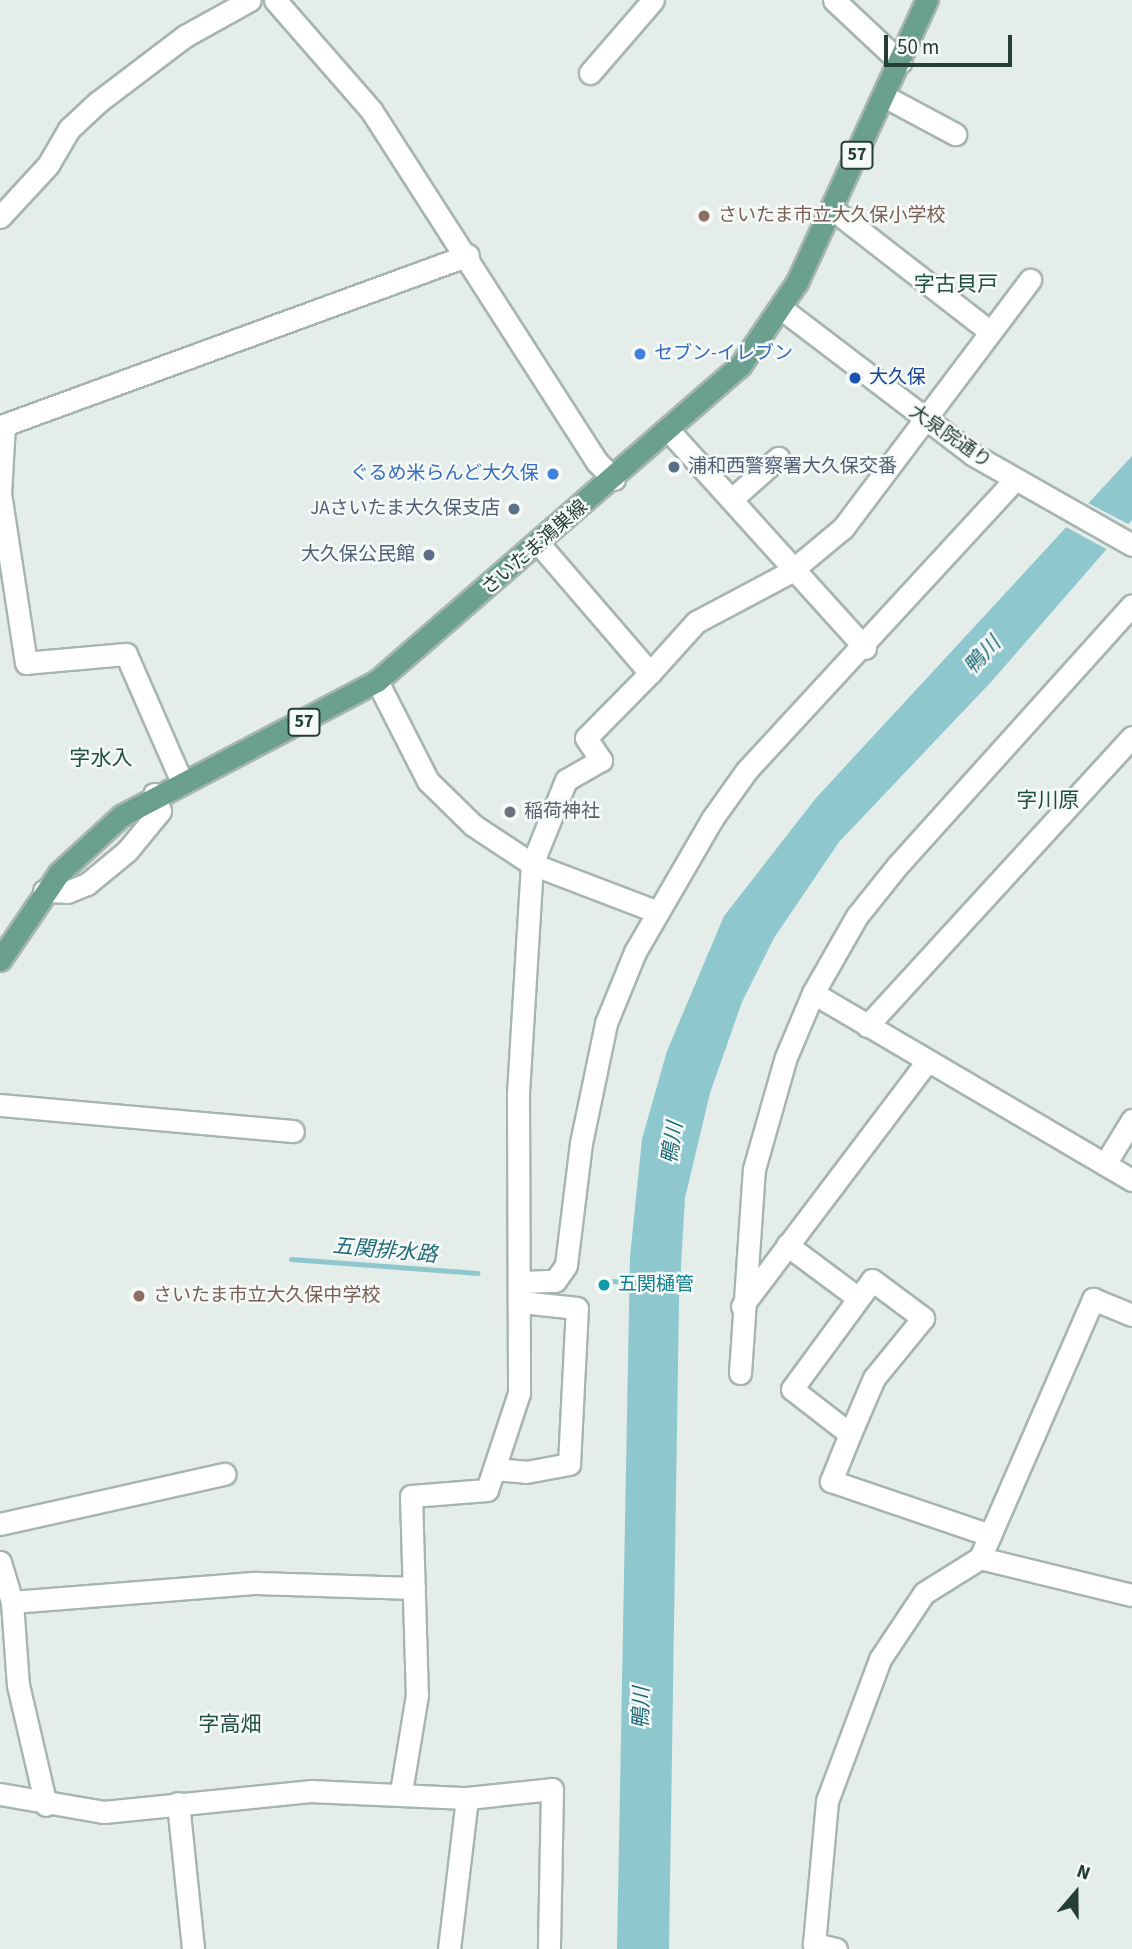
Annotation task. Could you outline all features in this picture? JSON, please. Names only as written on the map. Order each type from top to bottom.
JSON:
[{"type":"main road","name":"さいたま鴻巣線","points":[[2,951],[44,891],[92,841],[155,794],[377,681],[540,545],[670,432],[740,366],[782,309],[832,209],[927,0]]},
{"type":"street","points":[[0,217],[98,102],[185,36],[250,0]]},
{"type":"street","points":[[275,0],[371,110],[468,255],[597,462],[614,479]]},
{"type":"street","points":[[590,73],[653,0]]},
{"type":"street","points":[[834,0],[900,62]]},
{"type":"street","points":[[884,96],[955,134]]},
{"type":"street","points":[[832,209],[988,330]]},
{"type":"street","points":[[181,780],[126,653],[26,663],[6,572],[0,494],[4,425],[468,255]]},
{"type":"street","points":[[401,1792],[417,1695],[411,1496],[487,1490],[519,1393],[519,1094],[533,864],[566,780],[601,761],[586,738],[696,622],[790,572],[843,528],[927,424],[988,330],[1030,280]]},
{"type":"street","name":"大泉院通り","points":[[782,309],[927,424],[1014,481],[1132,545]]},
{"type":"street","points":[[670,432],[732,499],[790,572],[865,648]]},
{"type":"street","points":[[732,499],[778,458]]},
{"type":"street","points":[[521,1292],[547,1284],[566,1265],[581,1143],[606,1023],[658,912],[747,770],[865,648],[1014,481]]},
{"type":"street","points":[[540,545],[650,673]]},
{"type":"street","points":[[740,1373],[742,1306],[754,1169],[786,1057],[813,993],[857,916],[897,866],[1132,605]]},
{"type":"street","points":[[377,681],[428,781],[473,825],[533,864],[658,912]]},
{"type":"street","points":[[867,1026],[1132,737]]},
{"type":"street","points":[[44,891],[87,884],[127,850],[160,811],[155,794]]},
{"type":"street","points":[[813,993],[926,1063],[1132,1180]]},
{"type":"street","points":[[742,1306],[926,1063]]},
{"type":"street","points":[[0,1105],[293,1131]]},
{"type":"street","points":[[1105,1164],[1132,1120]]},
{"type":"street","points":[[787,1245],[859,1298]]},
{"type":"street","points":[[850,1434],[792,1389],[872,1280],[923,1318],[874,1378],[831,1481],[990,1535]]},
{"type":"street","points":[[494,1469],[526,1472],[569,1464],[577,1308],[521,1292]]},
{"type":"street","points":[[836,1949],[814,1944],[827,1801],[862,1701],[896,1630],[924,1593],[980,1558],[1093,1298],[1132,1315]]},
{"type":"street","points":[[0,1524],[224,1474]]},
{"type":"street","points":[[980,1558],[1132,1595]]},
{"type":"street","points":[[0,1562],[12,1602],[18,1685],[46,1805]]},
{"type":"street","points":[[12,1602],[256,1583],[414,1588]]},
{"type":"street","points":[[0,1794],[46,1805],[104,1812],[310,1791],[401,1792],[467,1798],[552,1789],[549,1949]]},
{"type":"street","points":[[449,1949],[467,1798]]},
{"type":"street","points":[[178,1803],[193,1949]]},
{"type":"water","name":"鴨川","points":[[1132,456],[1132,520],[991,682],[839,842],[774,938],[742,1002],[710,1093],[685,1198],[679,1299],[669,1949],[617,1949],[630,1256],[642,1139],[667,1051],[724,916],[816,798]]},
{"type":"pier","points":[[1086,502],[1132,526],[1110,551],[1064,526]]},
{"type":"waterway","name":"五関排水路","points":[[291,1259],[477,1273]]},
{"type":"waterway","name":"五関排水路","points":[[607,1281],[636,1282]]},
{"type":"place","name":"さいたま市立大久保小学校","points":[[704,216]]},
{"type":"place","name":"セブン-イレブン","points":[[640,354]]},
{"type":"place","name":"大久保","points":[[855,378]]},
{"type":"place","name":"浦和西警察署大久保交番","points":[[674,467]]},
{"type":"place","name":"ぐるめ米らんど大久保","points":[[553,474]]},
{"type":"place","name":"JAさいたま大久保支店","points":[[514,509]]},
{"type":"place","name":"大久保公民館","points":[[429,555]]},
{"type":"place","name":"稲荷神社","points":[[510,812]]},
{"type":"place","name":"五関樋管","points":[[604,1285]]},
{"type":"place","name":"さいたま市立大久保中学校","points":[[139,1296]]},
{"type":"district","name":"字古貝戸","points":[[956,284]]},
{"type":"district","name":"字水入","points":[[101,758]]},
{"type":"district","name":"字川原","points":[[1048,800]]},
{"type":"district","name":"字高畑","points":[[230,1724]]}]
